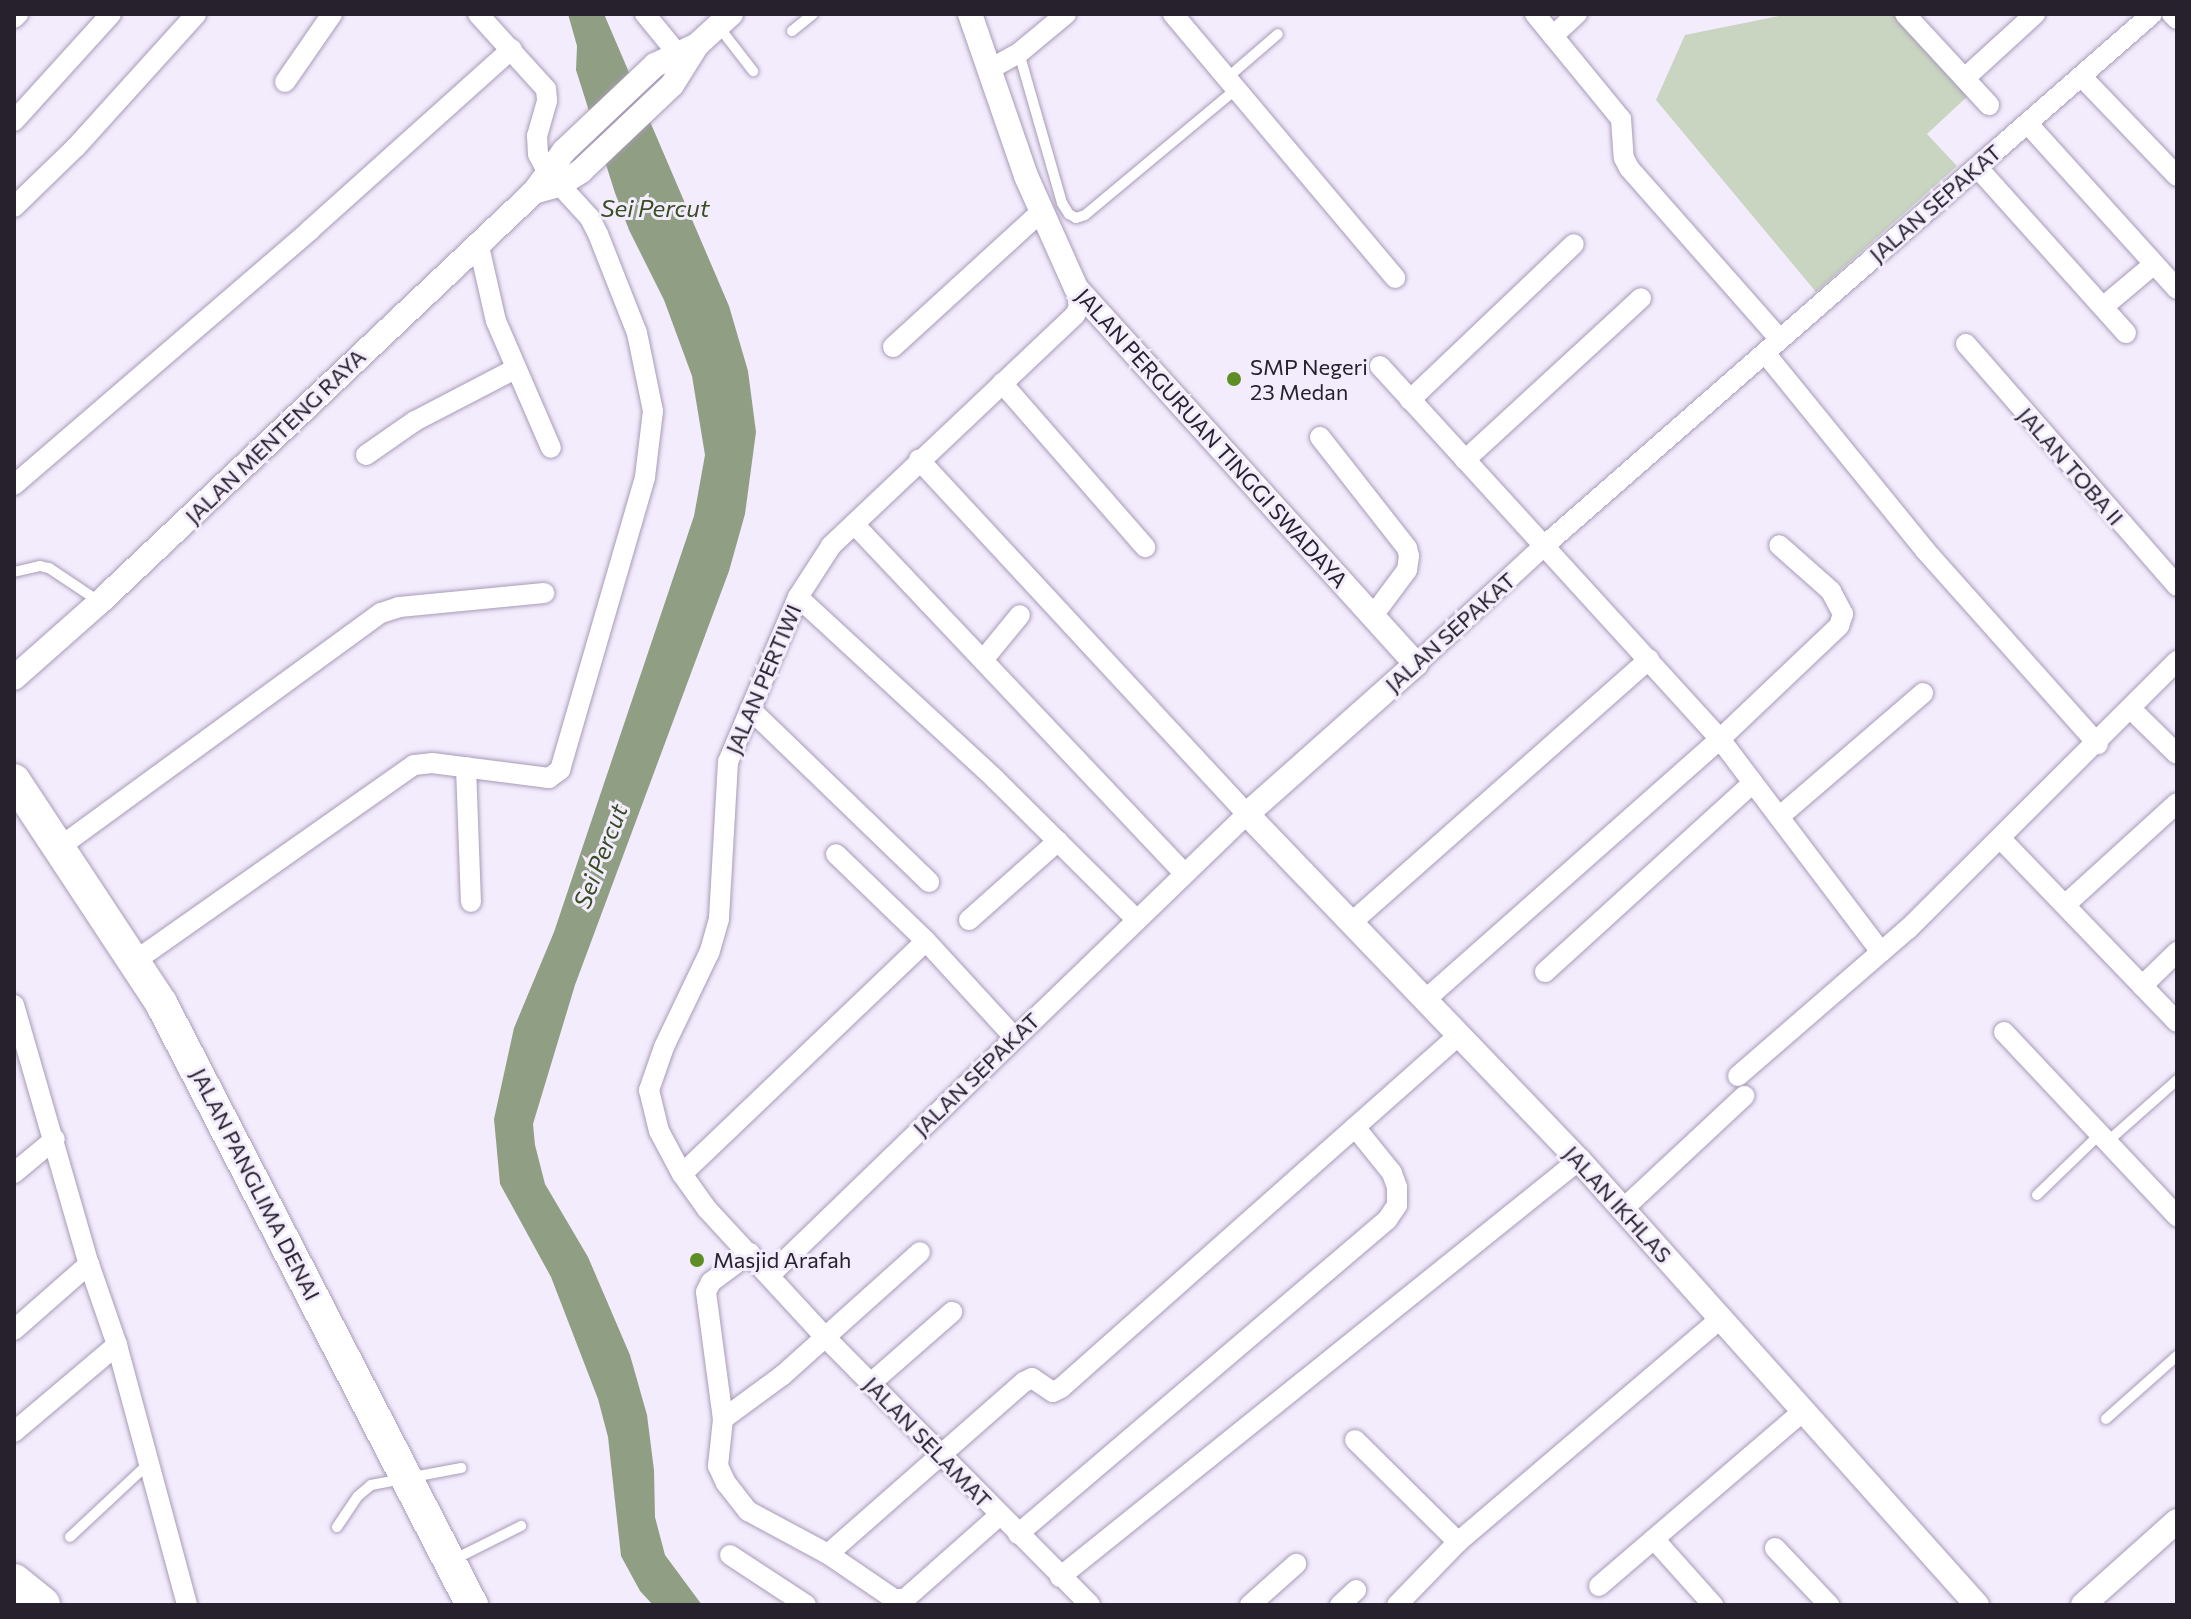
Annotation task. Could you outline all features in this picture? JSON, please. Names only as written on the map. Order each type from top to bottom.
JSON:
[{"type":"highway","points":[[14,1582],[42,1605]]},
{"type":"main road","name":"JALAN PANGLIMA DENAI","points":[[14,780],[161,1003],[450,1562],[465,1602]]},
{"type":"street","points":[[14,121],[111,14]]},
{"type":"street","points":[[14,207],[76,147],[196,14]]},
{"type":"street","points":[[285,82],[332,14]]},
{"type":"street","points":[[135,961],[414,765],[425,762],[549,778],[559,774],[649,459],[653,411],[637,333],[594,225],[553,178],[536,142],[547,100],[546,89],[478,14]]},
{"type":"street","points":[[645,14],[679,57]]},
{"type":"street","name":"JALAN PERGURUAN TINGGI SWADAYA","points":[[970,14],[1041,212],[1076,288],[1416,664]]},
{"type":"street","points":[[990,69],[1019,53],[1066,14]]},
{"type":"street","points":[[1173,14],[1395,278]]},
{"type":"street","points":[[1535,14],[1621,119],[1624,158],[1629,168],[1772,346],[1925,550],[2098,744]]},
{"type":"street","points":[[1553,36],[1577,14]]},
{"type":"street","points":[[1905,14],[1989,105]]},
{"type":"street","points":[[1965,78],[2035,14]]},
{"type":"street","name":"JALAN SEPAKAT","points":[[771,1274],[1183,872],[1544,546],[2152,14]]},
{"type":"street","points":[[2172,14],[2177,19]]},
{"type":"street","name":"JALAN MENTENG RAYA","points":[[553,178],[564,151],[724,20]]},
{"type":"street","points":[[14,485],[310,230],[512,49]]},
{"type":"street","name":"JALAN MENTENG RAYA","points":[[14,678],[100,602],[478,242],[553,178],[581,171],[672,85],[679,57]]},
{"type":"street","points":[[2082,77],[2177,176]]},
{"type":"street","points":[[2028,124],[2177,289]]},
{"type":"street","points":[[1977,167],[2126,333]]},
{"type":"street","points":[[893,347],[1041,212]]},
{"type":"street","points":[[478,242],[496,321],[551,448]]},
{"type":"street","points":[[1410,400],[1574,244]]},
{"type":"street","points":[[2103,307],[2154,264]]},
{"type":"street","name":"JALAN PERTIWI","points":[[771,1274],[707,1209],[682,1174],[653,1116],[649,1090],[715,934],[722,890],[728,762],[798,597],[822,557],[919,460],[1075,315],[1079,307],[1076,288]]},
{"type":"street","points":[[1465,460],[1641,298]]},
{"type":"street","name":"JALAN TOBA II","points":[[1966,344],[2177,586]]},
{"type":"street","points":[[1380,366],[1720,739],[1881,952]]},
{"type":"street","points":[[366,455],[415,421],[515,369]]},
{"type":"street","points":[[1002,383],[1145,547]]},
{"type":"street","points":[[1320,437],[1407,548],[1407,570],[1372,617]]},
{"type":"street","points":[[919,460],[1247,814]]},
{"type":"street","points":[[854,524],[1183,872]]},
{"type":"street","points":[[1425,1000],[1720,739],[1839,626],[1843,614],[1831,591],[1779,545]]},
{"type":"street","points":[[57,849],[381,613],[399,607],[544,593]]},
{"type":"street","points":[[798,597],[1058,841],[1136,919]]},
{"type":"street","points":[[983,660],[1020,615]]},
{"type":"street","points":[[1351,923],[1649,659]]},
{"type":"street","points":[[1738,1076],[1881,952],[2098,744],[2177,661]]},
{"type":"street","points":[[1779,817],[1923,693]]},
{"type":"street","points":[[750,709],[929,882]]},
{"type":"street","points":[[2131,709],[2177,754]]},
{"type":"street","points":[[466,767],[471,902]]},
{"type":"street","points":[[1545,972],[1753,783]]},
{"type":"street","points":[[2065,905],[2177,803]]},
{"type":"street","name":"JALAN IKHLAS","points":[[1247,814],[1579,1160],[1977,1605]]},
{"type":"street","points":[[2000,838],[2177,1022]]},
{"type":"street","points":[[969,920],[1058,841]]},
{"type":"street","points":[[836,854],[926,941],[1014,1037]]},
{"type":"street","points":[[682,1174],[926,941]]},
{"type":"street","points":[[2142,986],[2177,952]]},
{"type":"street","points":[[14,1005],[89,1264],[117,1345],[187,1605]]},
{"type":"street","points":[[2004,1032],[2177,1216]]},
{"type":"street","points":[[828,1554],[939,1453],[1028,1379],[1053,1392],[1061,1388],[1459,1035]]},
{"type":"street","points":[[1623,1209],[1744,1096]]},
{"type":"street","points":[[1018,1534],[1387,1220],[1397,1205],[1397,1187],[1392,1173],[1355,1127]]},
{"type":"street","points":[[14,1173],[55,1139]]},
{"type":"street","points":[[1060,1577],[1579,1160]]},
{"type":"street","points":[[723,1419],[826,1338],[920,1252]]},
{"type":"street","points":[[750,1253],[711,1282],[706,1292],[723,1419],[717,1460],[726,1483],[755,1517],[828,1554],[894,1599],[905,1599],[1000,1515]]},
{"type":"street","points":[[14,1330],[89,1264]]},
{"type":"street","name":"JALAN SELAMAT","points":[[771,1274],[826,1338],[1088,1604]]},
{"type":"street","points":[[871,1383],[952,1312]]},
{"type":"street","points":[[1397,1605],[1458,1542],[1721,1318]]},
{"type":"street","points":[[14,1432],[117,1345]]},
{"type":"street","points":[[1599,1586],[1804,1410]]},
{"type":"street","points":[[1355,1440],[1458,1542]]},
{"type":"street","points":[[2083,1605],[2177,1521]]},
{"type":"street","points":[[1654,1539],[1713,1605]]},
{"type":"street","points":[[1775,1548],[1829,1605]]},
{"type":"street","points":[[730,1555],[806,1605]]},
{"type":"street","points":[[1250,1605],[1296,1564]]},
{"type":"street","points":[[1340,1605],[1356,1590]]},
{"type":"lane","points":[[792,31],[813,14]]},
{"type":"lane","points":[[724,20],[753,71]]},
{"type":"lane","points":[[1019,53],[1062,203],[1076,218],[1085,215],[1231,84],[1278,34]]},
{"type":"lane","points":[[14,572],[40,566],[49,568],[100,602]]},
{"type":"lane","points":[[2037,1195],[2177,1080]]},
{"type":"lane","points":[[2106,1419],[2177,1356]]},
{"type":"lane","points":[[70,1537],[147,1465]]},
{"type":"lane","points":[[337,1527],[358,1496],[371,1485],[461,1468]]},
{"type":"lane","points":[[450,1562],[521,1526]]},
{"type":"shaded area","points":[[1788,14],[1897,14],[1970,94],[1927,134],[1957,166],[1816,292],[1656,100],[1685,35]]},
{"type":"water","name":"Sei Percut","points":[[568,14],[604,14],[729,306],[748,371],[756,432],[745,514],[729,571],[575,985],[533,1124],[545,1184],[588,1257],[630,1355],[647,1415],[654,1470],[655,1517],[665,1555],[702,1605],[653,1605],[640,1591],[621,1556],[608,1437],[598,1399],[551,1277],[500,1184],[494,1119],[514,1028],[554,932],[694,516],[705,455],[692,376],[664,300],[629,230],[615,193],[576,70],[577,46]]},
{"type":"place","name":"SMP Negeri 23 Medan","points":[[1234,379]]},
{"type":"place","name":"Masjid Arafah","points":[[697,1260]]}]
